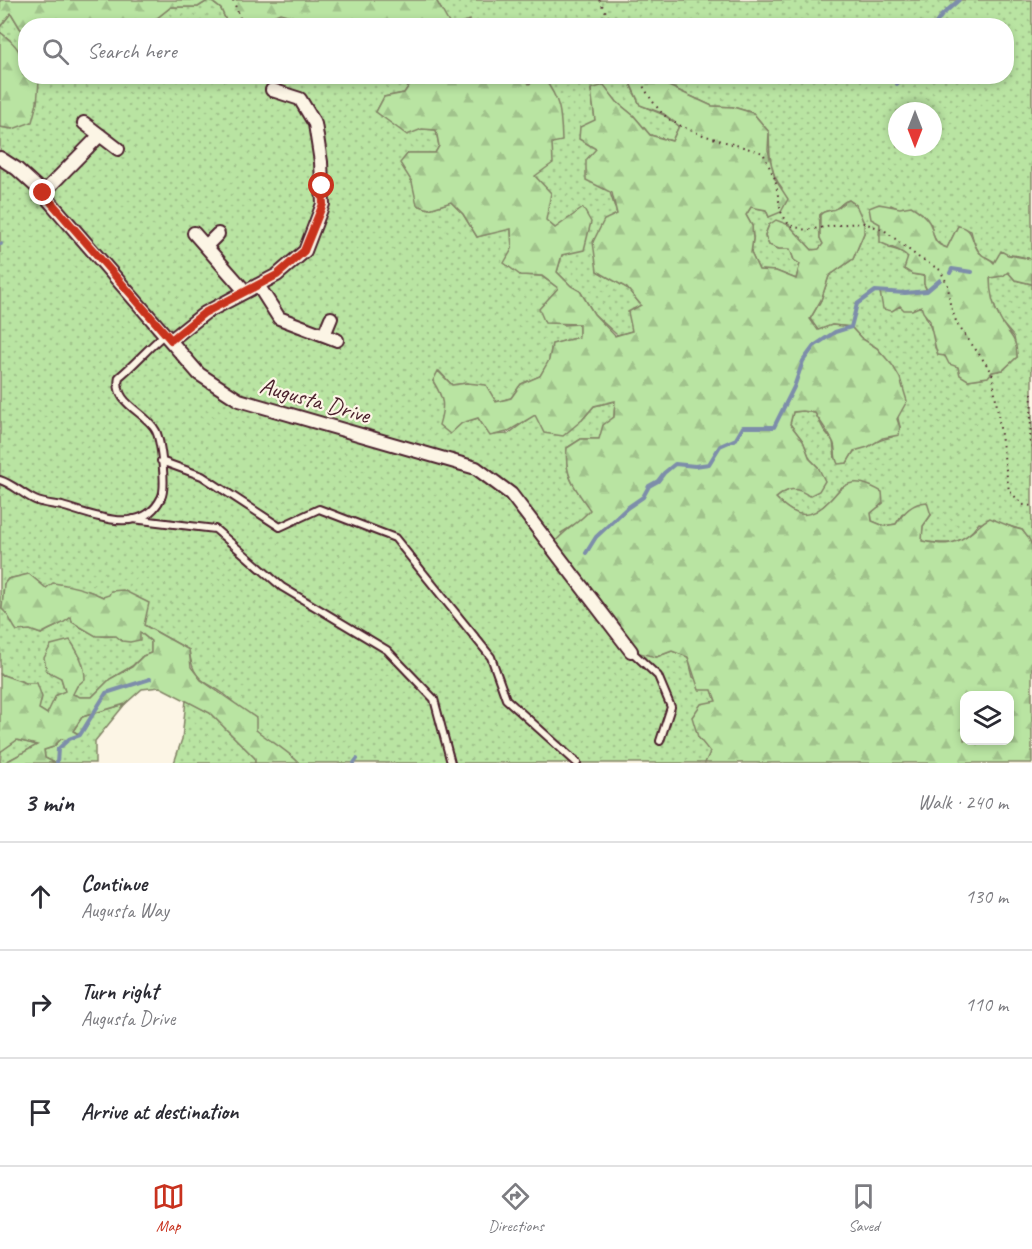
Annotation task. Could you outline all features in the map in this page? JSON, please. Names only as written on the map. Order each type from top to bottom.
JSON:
[{"type":"street","points":[[168,337],[204,313],[277,275],[304,251],[323,204],[321,162],[315,124],[300,99],[272,90]]},
{"type":"street","points":[[84,123],[118,149]]},
{"type":"street","points":[[43,193],[100,135]]},
{"type":"street","name":"Augusta Drive","points":[[0,158],[43,193],[200,374],[238,400],[476,468],[511,494],[631,651]]},
{"type":"street","points":[[194,233],[245,291]]},
{"type":"street","points":[[206,246],[218,234]]},
{"type":"street","points":[[258,285],[279,318],[337,340]]},
{"type":"street","points":[[324,335],[331,318]]},
{"type":"lane","points":[[133,519],[152,511],[163,496],[165,486],[156,430],[127,404],[117,385],[119,377],[135,364],[154,343],[168,337]]},
{"type":"lane","points":[[161,461],[202,476],[280,527],[319,509],[395,538],[491,657],[506,699],[577,763]]},
{"type":"lane","points":[[0,480],[43,503],[106,519],[133,519],[215,529],[282,587],[387,650],[434,699],[451,763]]},
{"type":"lane","points":[[631,651],[658,676],[671,707],[660,741]]},
{"type":"path","points":[[232,0],[240,18]]},
{"type":"path","points":[[599,0],[609,18]]},
{"type":"path","points":[[642,84],[647,94],[664,114],[679,126],[762,153],[775,179],[781,212],[789,225],[806,230],[864,223],[884,230],[918,257],[940,270],[948,285],[950,304],[957,324],[992,372],[1009,491],[1024,505],[1032,506]]},
{"type":"path","points":[[1032,393],[1030,442],[1032,447]]},
{"type":"green space","points":[[0,0],[209,0],[198,7],[171,7],[157,18],[18,18],[18,25],[11,13],[0,27]]},
{"type":"green space","points":[[209,0],[221,9],[225,18],[157,18],[171,7],[198,7]]},
{"type":"green space","points":[[210,0],[436,0],[446,18],[298,18],[280,13],[269,18],[225,18],[221,9]]},
{"type":"green space","points":[[436,0],[1032,0],[1032,259],[1007,255],[1002,256],[995,263],[980,253],[971,231],[958,226],[947,248],[935,239],[931,224],[891,205],[880,224],[879,234],[889,248],[904,253],[912,274],[924,276],[927,291],[880,292],[883,302],[900,306],[921,305],[935,338],[935,348],[958,367],[968,380],[987,377],[992,372],[1003,370],[1017,357],[1014,337],[1001,322],[995,308],[990,293],[990,277],[1002,276],[1008,272],[1015,280],[1032,284],[1032,546],[1022,530],[1006,525],[979,523],[973,531],[960,540],[946,543],[921,541],[923,526],[931,515],[903,513],[896,524],[884,526],[872,521],[871,513],[883,503],[842,487],[826,504],[811,514],[795,513],[776,498],[788,490],[801,490],[818,467],[810,459],[803,441],[790,424],[793,412],[815,413],[833,441],[835,459],[847,463],[855,451],[892,437],[900,427],[883,355],[851,327],[832,325],[818,331],[810,319],[821,300],[829,276],[853,259],[864,233],[856,205],[849,200],[820,215],[820,238],[823,244],[819,250],[812,250],[789,225],[769,225],[765,235],[769,245],[779,249],[790,248],[794,260],[800,264],[796,279],[776,271],[759,270],[751,253],[752,226],[746,215],[751,207],[766,210],[769,217],[782,188],[772,168],[769,132],[753,113],[733,107],[712,106],[664,84],[1014,84],[1014,18],[446,18]]},
{"type":"green space","points":[[11,13],[18,25],[18,62],[10,40],[0,32],[0,27]]},
{"type":"green space","points":[[280,13],[298,18],[269,18]]},
{"type":"green space","points":[[0,32],[18,50],[18,84],[39,84],[32,122],[13,129],[0,127]]},
{"type":"green space","points":[[38,84],[410,84],[404,93],[384,97],[376,112],[404,125],[436,130],[439,146],[435,153],[408,153],[417,205],[429,209],[451,202],[463,214],[477,237],[511,228],[512,249],[520,275],[541,276],[558,288],[564,325],[579,324],[579,337],[552,344],[549,361],[540,376],[521,384],[511,398],[496,402],[467,383],[452,385],[439,371],[433,381],[441,394],[444,408],[462,423],[478,418],[490,435],[508,434],[535,414],[582,420],[594,406],[615,401],[614,417],[599,439],[581,439],[567,448],[569,475],[591,510],[579,522],[561,533],[656,657],[672,651],[688,657],[693,677],[712,689],[716,701],[698,737],[711,752],[705,763],[299,763],[258,732],[223,693],[199,677],[191,662],[189,650],[144,625],[109,596],[103,597],[75,588],[46,589],[29,574],[8,579],[4,584],[2,609],[10,616],[12,624],[41,634],[71,616],[72,622],[97,635],[112,636],[139,632],[151,641],[151,653],[110,679],[92,697],[72,694],[77,686],[61,678],[65,691],[47,714],[39,709],[26,683],[0,674],[0,127],[13,129]]},
{"type":"green space","points":[[410,84],[547,84],[559,107],[562,141],[552,143],[553,163],[535,176],[551,193],[546,220],[555,228],[583,208],[591,222],[584,250],[562,255],[557,272],[571,286],[580,291],[594,314],[615,336],[632,331],[628,312],[641,305],[627,288],[597,271],[593,242],[604,220],[617,214],[612,193],[586,180],[586,160],[596,149],[579,139],[580,127],[595,120],[591,89],[604,85],[617,102],[634,116],[650,135],[672,141],[679,126],[664,114],[640,105],[631,84],[664,84],[712,106],[733,107],[753,113],[769,132],[768,150],[775,179],[788,199],[781,212],[769,217],[766,210],[751,207],[746,215],[752,226],[751,253],[759,270],[776,271],[796,279],[800,264],[794,260],[790,249],[779,249],[769,245],[765,235],[769,225],[776,220],[789,225],[812,250],[819,249],[823,244],[820,238],[820,215],[849,200],[856,205],[864,223],[864,233],[853,259],[829,276],[821,300],[810,319],[818,330],[832,325],[851,327],[861,338],[877,348],[893,366],[900,378],[907,401],[897,419],[900,427],[899,435],[883,438],[868,447],[854,451],[847,463],[838,464],[833,441],[815,413],[793,412],[790,424],[803,441],[810,459],[818,467],[825,481],[819,491],[809,496],[792,490],[776,498],[796,513],[809,514],[823,507],[843,487],[858,483],[882,492],[883,503],[871,513],[872,521],[884,526],[896,524],[909,509],[927,502],[931,515],[923,526],[922,541],[942,544],[954,542],[966,537],[990,518],[1022,530],[1032,546],[1032,763],[705,763],[710,752],[698,737],[692,717],[701,704],[716,701],[712,690],[699,690],[688,657],[672,651],[656,657],[631,651],[551,547],[590,510],[575,488],[569,474],[567,448],[581,439],[599,439],[603,425],[614,417],[615,401],[594,406],[563,436],[544,433],[535,415],[507,432],[490,436],[478,418],[462,423],[450,434],[439,425],[442,402],[433,381],[438,371],[452,385],[467,383],[486,385],[496,402],[511,398],[521,384],[540,376],[549,360],[552,344],[579,337],[579,324],[545,323],[539,309],[558,288],[542,276],[520,275],[504,263],[512,249],[511,229],[477,237],[463,214],[451,202],[429,209],[417,205],[412,182],[400,163],[408,153],[435,153],[439,146],[436,130],[422,129],[407,135],[376,112],[384,97],[404,93]]},
{"type":"green space","points":[[542,84],[632,84],[640,105],[664,115],[679,126],[672,141],[650,135],[604,86],[591,90],[596,149],[617,214],[597,271],[627,288],[641,305],[632,331],[617,335],[594,314],[580,291],[571,286],[557,272],[562,255],[555,228],[545,220],[535,176]]},
{"type":"green space","points":[[879,204],[900,208],[911,206],[916,209],[929,222],[935,240],[941,246],[947,248],[958,226],[964,227],[971,233],[978,251],[994,263],[1001,251],[1008,255],[1032,259],[1032,284],[1015,280],[1008,272],[1003,276],[990,278],[995,309],[1014,340],[1017,350],[1017,357],[1003,370],[992,372],[988,377],[968,380],[960,375],[958,367],[949,364],[945,356],[938,355],[930,321],[921,306],[912,310],[904,310],[900,306],[892,311],[883,309],[880,292],[905,293],[927,290],[924,276],[912,274],[904,269],[908,257],[880,242],[880,224],[871,219],[869,208]]},
{"type":"green space","points":[[29,574],[46,588],[53,583],[72,586],[103,597],[109,595],[111,591],[123,590],[149,603],[144,625],[189,650],[191,667],[201,680],[256,718],[256,730],[299,763],[255,763],[255,758],[210,713],[160,687],[142,689],[125,704],[82,717],[73,731],[80,735],[68,740],[61,739],[53,747],[44,750],[45,758],[55,763],[4,763],[37,745],[17,740],[0,752],[0,674],[26,683],[37,683],[42,697],[39,709],[47,714],[56,695],[65,691],[61,678],[47,671],[44,658],[51,645],[70,640],[76,649],[85,674],[85,679],[77,686],[73,694],[80,697],[92,697],[110,679],[151,653],[151,641],[140,632],[140,640],[130,642],[122,641],[116,636],[96,636],[72,622],[71,617],[41,634],[30,630],[17,631],[2,609],[4,584],[8,579]]},
{"type":"green space","points":[[186,700],[210,713],[255,758],[255,763],[174,763],[182,739]]},
{"type":"green space","points":[[125,704],[95,741],[95,763],[55,763],[45,758],[44,750],[53,747],[61,739],[79,734],[73,731],[82,717]]},
{"type":"green space","points":[[17,740],[38,745],[0,763],[1,751]]},
{"type":"waterway","points":[[940,18],[959,0]]},
{"type":"waterway","points":[[950,273],[952,269],[972,272]]},
{"type":"waterway","points":[[586,553],[596,537],[627,508],[643,497],[649,486],[658,481],[675,464],[695,466],[709,464],[720,446],[736,439],[743,427],[774,427],[794,387],[803,361],[814,346],[835,332],[851,327],[857,304],[875,291],[905,293],[927,291],[940,280]]},
{"type":"waterway","points":[[57,763],[58,749],[69,739],[80,735],[106,693],[150,679]]},
{"type":"waterway","points":[[354,763],[357,759]]},
{"type":"route","points":[[43,193],[171,340],[204,313],[277,275],[304,251],[323,204],[322,186]]}]
